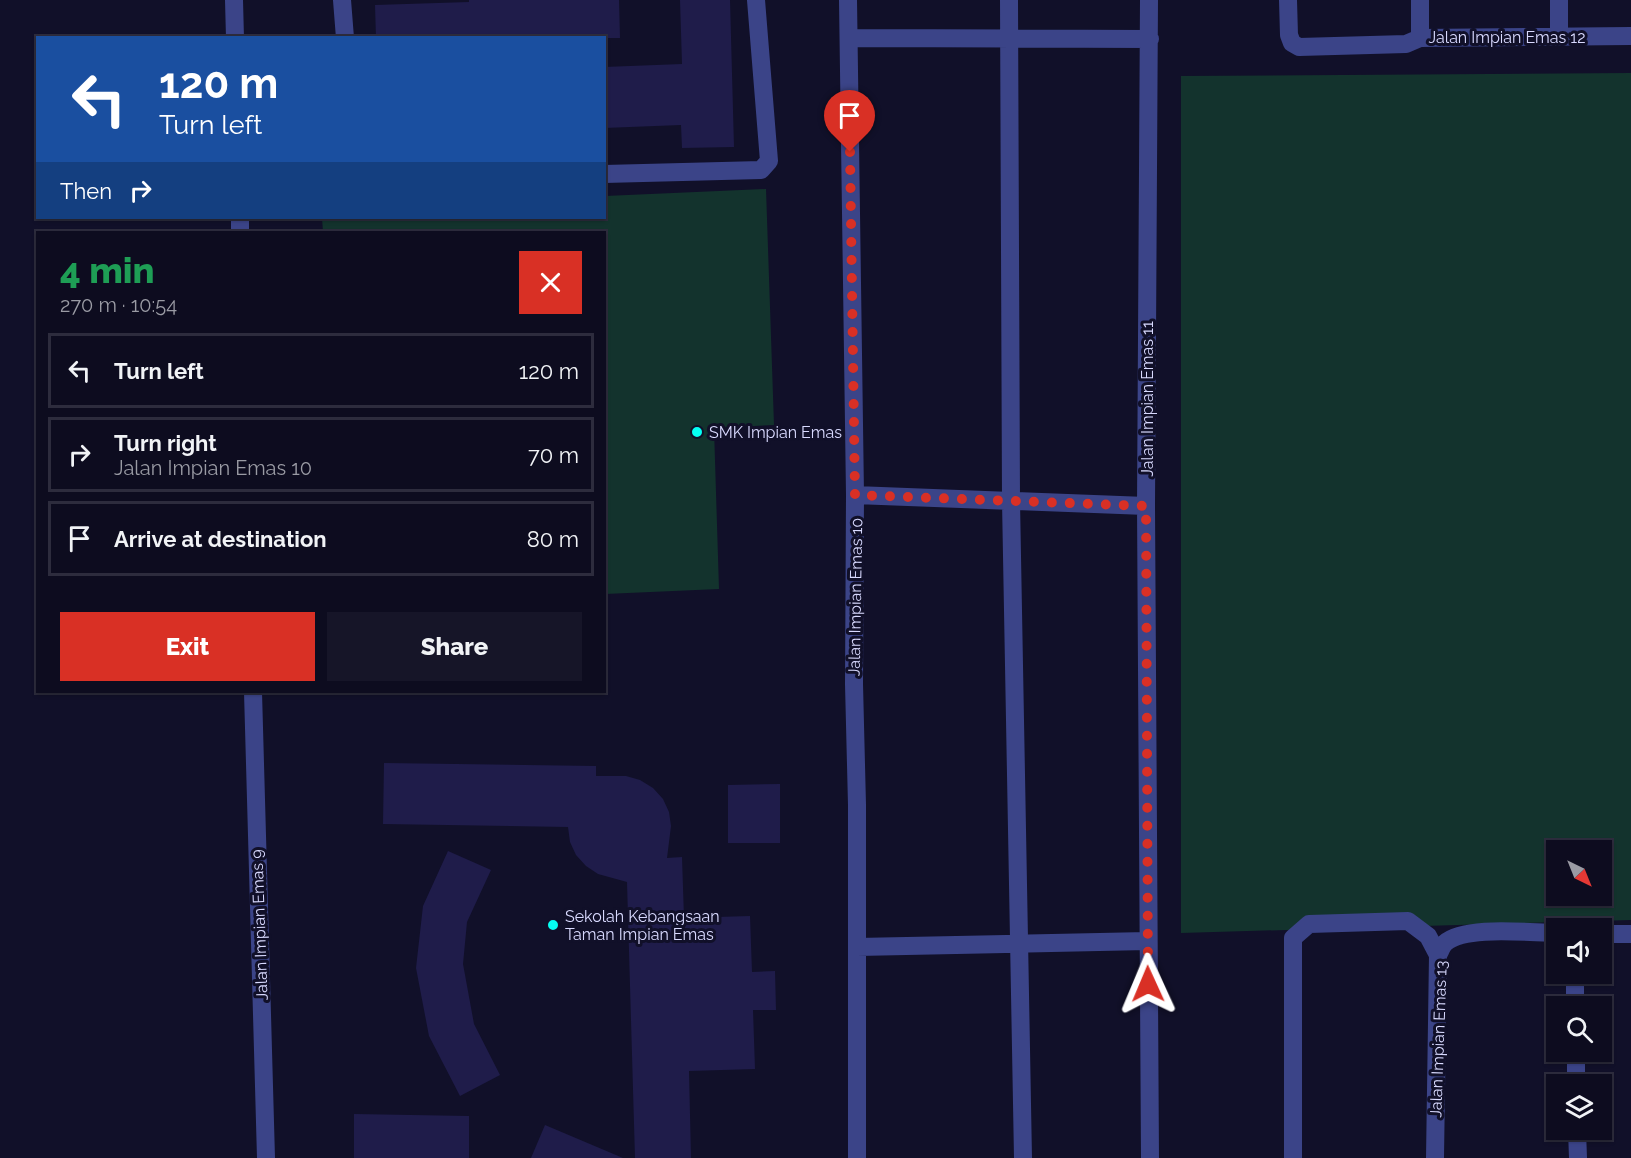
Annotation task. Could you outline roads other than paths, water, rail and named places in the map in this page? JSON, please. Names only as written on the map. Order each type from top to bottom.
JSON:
[{"type":"street","points":[[234,0],[235,36]]},
{"type":"street","points":[[342,0],[345,36]]},
{"type":"street","points":[[606,174],[761,170],[769,161],[756,0]]},
{"type":"street","name":"Jalan Impian Emas 10","points":[[848,0],[855,495],[857,1158]]},
{"type":"street","points":[[1009,0],[1011,501],[1023,1158]]},
{"type":"street","name":"Jalan Impian Emas 11","points":[[1149,0],[1146,506],[1149,1158]]},
{"type":"street","points":[[1288,0],[1289,35],[1292,43],[1299,47],[1406,44],[1420,38]]},
{"type":"street","name":"Jalan Impian Emas 12","points":[[1420,0],[1420,38],[1631,36]]},
{"type":"street","points":[[1559,0],[1559,38]]},
{"type":"street","points":[[849,38],[1150,39]]},
{"type":"street","points":[[855,495],[1146,506]]},
{"type":"street","name":"Jalan Impian Emas 9","points":[[253,693],[266,1158]]},
{"type":"street","points":[[1293,1158],[1293,938],[1309,924],[1408,921],[1428,936],[1438,955]]},
{"type":"street","name":"Jalan Impian Emas 13","points":[[1435,1158],[1438,955],[1444,944],[1459,935],[1501,932],[1546,933]]},
{"type":"street","points":[[1612,934],[1631,934]]},
{"type":"street","points":[[857,947],[1147,941]]},
{"type":"street","points":[[1577,1140],[1578,1158]]},
{"type":"place","name":"SMK Impian Emas","points":[[697,432]]},
{"type":"place","name":"Sekolah Kebangsaan Taman Impian Emas","points":[[553,925]]}]
